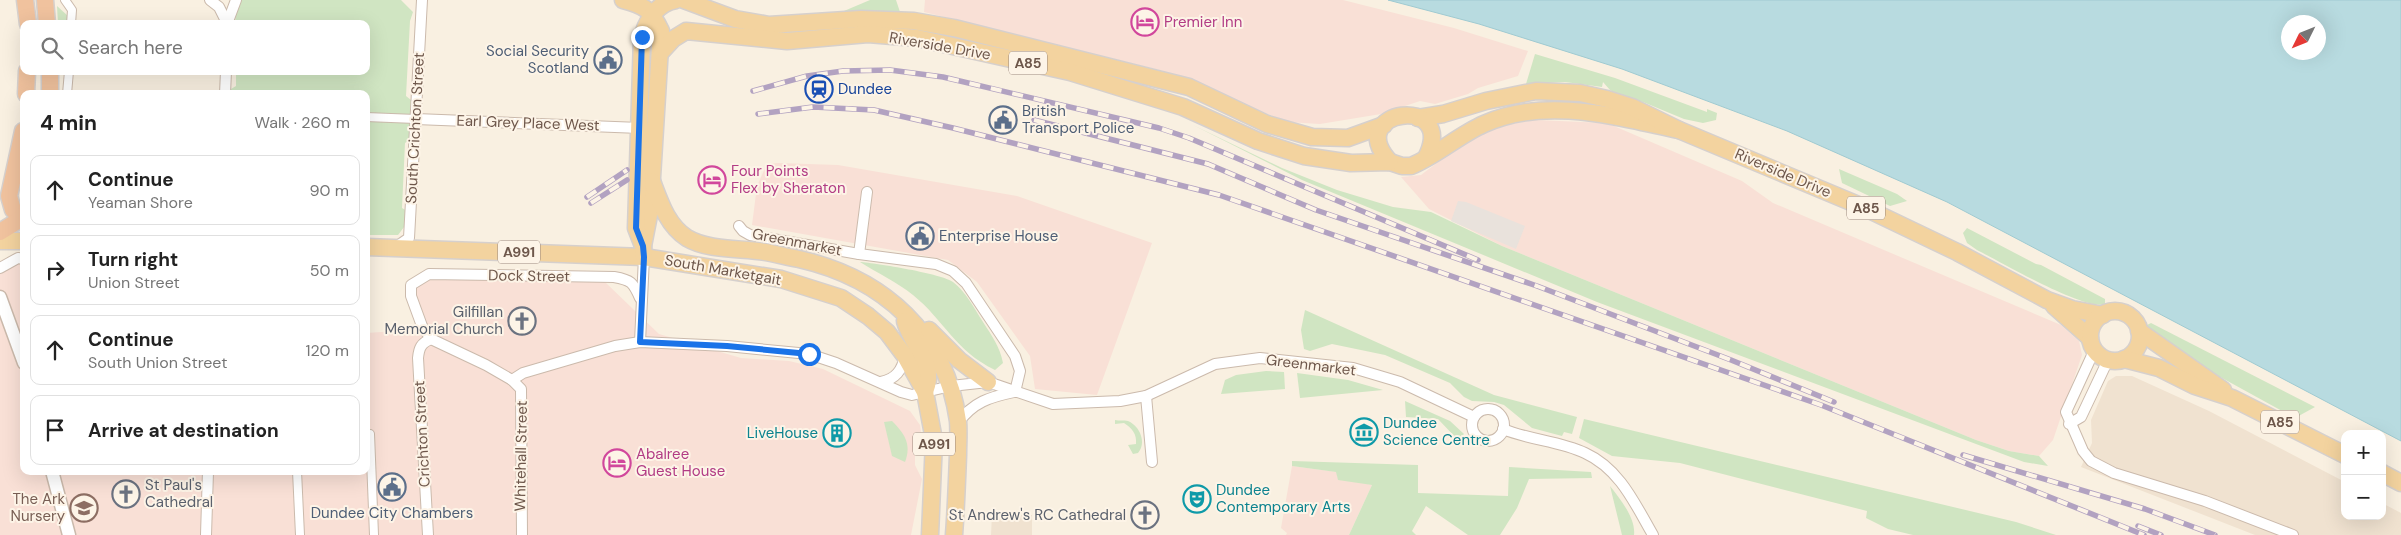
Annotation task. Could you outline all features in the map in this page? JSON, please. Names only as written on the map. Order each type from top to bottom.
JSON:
[{"type":"highway","points":[[25,0],[28,20]]},
{"type":"highway","points":[[45,0],[47,20]]},
{"type":"highway","points":[[26,90],[27,75]]},
{"type":"highway","points":[[50,75],[50,90]]},
{"type":"highway","points":[[0,185],[20,138]]},
{"type":"highway","points":[[20,145],[9,196],[13,210],[20,215]]},
{"type":"highway","points":[[0,232],[20,219]]},
{"type":"main road","points":[[623,0],[641,4],[653,14]]},
{"type":"main road","points":[[644,252],[636,228],[642,37],[653,14],[664,4],[676,0]]},
{"type":"main road","name":"Riverside Drive","points":[[684,0],[735,19],[769,25],[861,19],[914,21],[954,28],[1189,87],[1267,124],[1312,137],[1348,138],[1384,125],[1390,118],[1399,114],[1413,114],[1418,118],[1443,114],[1515,95],[1553,90],[1607,99],[1632,107],[1679,130],[1863,207],[1957,252],[2047,300],[2072,309],[2103,315],[2114,312],[2126,314],[2135,322],[2139,331],[2232,398]]},
{"type":"main road","name":"A991","points":[[370,247],[644,252],[648,230],[661,52],[661,31],[653,14]]},
{"type":"main road","name":"Riverside Drive","points":[[661,52],[672,39],[686,31],[787,42],[868,34],[917,38],[1070,72],[1183,107],[1258,141],[1304,156],[1351,163],[1390,162],[1402,166],[1411,166],[1486,123],[1536,111],[1595,112],[1679,130]]},
{"type":"main road","points":[[1418,118],[1424,121],[1431,132],[1431,147],[1426,158]]},
{"type":"main road","points":[[1384,125],[1379,139],[1380,146],[1383,154],[1390,162]]},
{"type":"main road","name":"South Marketgait","points":[[652,181],[667,218],[687,237],[699,243],[766,252],[810,262],[853,277],[878,292],[903,311]]},
{"type":"main road","points":[[0,241],[20,241]]},
{"type":"main road","name":"South Marketgait","points":[[644,252],[803,284],[841,298],[868,316],[886,332],[905,356]]},
{"type":"main road","name":"Riverside Drive","points":[[2047,300],[2092,344],[2116,360],[2160,368],[2195,386],[2232,398],[2341,453]]},
{"type":"main road","points":[[903,311],[932,332],[959,360],[988,382]]},
{"type":"main road","points":[[903,311],[907,328],[928,366],[930,380],[925,392]]},
{"type":"main road","name":"A991","points":[[903,311],[926,336],[951,386],[958,423],[954,535]]},
{"type":"main road","points":[[2092,344],[2094,323],[2103,315]]},
{"type":"main road","points":[[2116,360],[2136,349],[2139,331]]},
{"type":"main road","name":"A991","points":[[905,356],[925,392],[934,440],[930,535]]},
{"type":"main road","points":[[2384,475],[2401,483]]},
{"type":"street","points":[[65,0],[72,10],[71,20]]},
{"type":"street","points":[[210,0],[219,7],[226,20]]},
{"type":"street","points":[[228,20],[236,0]]},
{"type":"street","name":"South Crichton Street","points":[[395,248],[409,238],[422,0]]},
{"type":"street","points":[[68,90],[69,75]]},
{"type":"street","points":[[225,90],[226,75]]},
{"type":"street","points":[[370,117],[416,119]]},
{"type":"street","name":"Earl Grey Place West","points":[[416,119],[640,128]]},
{"type":"street","name":"Greenmarket","points":[[859,254],[867,192]]},
{"type":"street","name":"Greenmarket","points":[[739,226],[743,231],[750,234],[859,254],[936,264],[953,271],[966,283],[1015,356],[1020,371],[1015,392]]},
{"type":"street","points":[[640,342],[640,298],[644,252]]},
{"type":"street","points":[[0,268],[20,258]]},
{"type":"street","name":"Dock Street","points":[[431,339],[422,326],[411,296],[410,285],[429,274],[614,277],[628,279],[635,286],[640,298]]},
{"type":"street","points":[[0,297],[20,351]]},
{"type":"street","points":[[431,339],[486,365],[512,380]]},
{"type":"street","name":"Crichton Street","points":[[428,535],[418,358],[419,348],[424,342],[431,339]]},
{"type":"street","name":"Greenmarket","points":[[512,380],[522,373],[615,346],[640,342],[727,346],[809,354],[836,363],[906,394],[988,382],[1053,404],[1120,401],[1146,396],[1215,364],[1260,358],[1353,368],[1400,382],[1474,417]]},
{"type":"street","points":[[2092,344],[2066,412],[2069,424],[2091,461],[2114,473],[2205,501],[2292,535]]},
{"type":"street","points":[[881,382],[895,377],[903,364],[905,356]]},
{"type":"street","points":[[2069,424],[2081,417],[2116,360]]},
{"type":"street","name":"Whitehall Street","points":[[512,380],[522,394],[522,535]]},
{"type":"street","name":"Greenmarket","points":[[958,423],[972,406],[986,398],[1015,392]]},
{"type":"street","points":[[1146,396],[1152,462]]},
{"type":"street","points":[[1485,409],[1494,410],[1501,416],[1503,429],[1495,439],[1482,440],[1473,431],[1474,417],[1485,409]]},
{"type":"street","points":[[1503,429],[1585,453],[1610,469],[1623,483],[1653,535]]},
{"type":"street","points":[[370,434],[374,535]]},
{"type":"street","points":[[53,475],[70,535]]},
{"type":"street","points":[[206,535],[208,475]]},
{"type":"street","points":[[297,475],[300,535]]},
{"type":"shaded area","points":[[925,0],[1343,0],[1454,28],[1528,51],[1518,76],[1435,104],[1420,101],[1381,114],[1320,124],[1287,122],[1163,71],[924,12]]},
{"type":"shaded area","points":[[1535,120],[1607,123],[1742,181],[1773,203],[2061,325],[2079,341],[2082,355],[2053,440],[2039,456],[2009,451],[1976,440],[1502,246],[1429,209],[1401,177],[1421,175],[1442,159],[1496,126]]},
{"type":"shaded area","points":[[767,164],[838,165],[1017,196],[1152,243],[1097,395],[1035,389],[1030,356],[977,282],[948,260],[752,225],[757,186]]},
{"type":"shaded area","points":[[1458,201],[1466,202],[1525,226],[1516,249],[1451,221]]},
{"type":"shaded area","points":[[20,261],[20,475],[370,475],[370,333],[412,330],[422,326],[411,285],[429,274],[605,282],[659,334],[741,358],[789,361],[823,369],[910,411],[920,425],[921,433],[915,445],[915,465],[922,479],[911,535],[0,535],[0,268]]},
{"type":"shaded area","points":[[2116,376],[2132,376],[2209,411],[2341,480],[2341,520],[2386,520],[2386,505],[2401,513],[2401,535],[2255,535],[2081,467],[2092,443],[2091,420],[2108,381]]},
{"type":"shaded area","points":[[1292,466],[1337,472],[1337,477],[1372,485],[1349,535],[1286,535],[1287,533],[1281,528]]},
{"type":"shaded area","points":[[992,514],[1032,515],[1032,535],[991,535]]},
{"type":"green space","points":[[241,0],[401,0],[413,12],[410,21],[406,96],[411,100],[409,140],[405,143],[402,208],[407,211],[407,223],[398,235],[370,235],[370,90],[231,90],[236,86],[236,75],[370,75],[370,20],[235,20],[236,8]]},
{"type":"green space","points":[[870,0],[896,0],[900,12],[844,11]]},
{"type":"green space","points":[[57,6],[68,16],[68,20],[58,20]]},
{"type":"green space","points":[[1535,54],[1615,78],[1707,112],[1707,109],[1717,113],[1716,120],[1703,123],[1684,119],[1643,102],[1621,96],[1610,90],[1603,82],[1602,87],[1565,82],[1526,84]]},
{"type":"green space","points":[[1193,125],[1282,168],[1337,190],[1393,207],[1431,212],[1502,246],[1976,440],[2009,451],[2039,456],[2048,466],[2024,462],[1597,302],[1302,180]]},
{"type":"green space","points":[[1839,169],[1897,194],[1907,201],[1890,206],[1842,183]]},
{"type":"green space","points":[[1967,228],[2105,299],[2105,304],[2095,304],[2062,293],[1977,250],[1967,243],[1963,233]]},
{"type":"green space","points":[[860,262],[923,272],[953,282],[966,295],[992,337],[1000,352],[1003,363],[995,370],[969,354],[913,295]]},
{"type":"green space","points":[[1305,310],[1494,395],[1577,417],[1572,434],[1564,432],[1562,436],[1532,428],[1504,405],[1494,402],[1472,401],[1464,397],[1450,383],[1385,355],[1332,344],[1310,351],[1304,349],[1301,330]]},
{"type":"green space","points":[[2151,323],[2315,407],[2295,418],[2171,350],[2147,329],[2147,325]]},
{"type":"green space","points":[[1266,371],[1284,372],[1285,389],[1221,394],[1225,380],[1236,375]]},
{"type":"green space","points":[[1297,373],[1348,380],[1383,390],[1300,398]]},
{"type":"green space","points":[[1405,401],[1450,421],[1464,434],[1458,440],[1438,419],[1406,417]]},
{"type":"green space","points":[[1584,419],[2016,522],[2056,535],[1913,535],[1888,529],[1866,518],[1867,511],[1680,463],[1612,456],[1579,438]]},
{"type":"green space","points":[[1115,420],[1128,421],[1139,431],[1142,444],[1138,453],[1133,454],[1128,445],[1136,444],[1136,437],[1133,432],[1124,423],[1115,424]]},
{"type":"green space","points":[[892,421],[906,439],[908,450],[905,462],[892,456],[884,422]]},
{"type":"green space","points":[[1292,461],[1418,465],[1418,493],[1508,496],[1509,467],[1591,472],[1592,478],[1529,479],[1517,508],[1500,535],[1468,535],[1426,506],[1412,531],[1416,535],[1349,535],[1372,485],[1338,480],[1336,472],[1292,466]]},
{"type":"green space","points":[[1610,486],[1630,515],[1634,535],[1622,535]]},
{"type":"water","points":[[1388,0],[2401,0],[2401,441],[2386,433],[2386,430],[2380,430],[1947,202],[1787,131],[1622,69],[1479,24]]},
{"type":"railway","points":[[753,91],[807,76],[843,71],[890,70],[943,77],[1159,128],[1189,138],[1478,260]]},
{"type":"railway","points":[[758,114],[813,107],[874,110],[1219,195],[1821,405],[2144,535]]},
{"type":"railway","points":[[1034,120],[1208,164],[1316,210],[1537,286],[1731,360],[1834,402]]},
{"type":"railway","points":[[587,197],[627,170]]},
{"type":"railway","points":[[591,203],[627,180]]},
{"type":"railway","points":[[1963,455],[2145,509],[2215,535]]},
{"type":"railway","points":[[2138,526],[2161,535]]},
{"type":"place","name":"Premier Inn","points":[[1145,22]]},
{"type":"place","name":"Social Security Scotland","points":[[608,60]]},
{"type":"place","name":"Dundee","points":[[819,89]]},
{"type":"place","name":"British Transport Police","points":[[1003,120]]},
{"type":"place","name":"Four Points Flex by Sheraton","points":[[712,180]]},
{"type":"place","name":"Enterprise House","points":[[920,236]]},
{"type":"place","name":"Gilfillan Memorial Church","points":[[522,321]]},
{"type":"place","name":"Dundee Science Centre","points":[[1364,432]]},
{"type":"place","name":"LiveHouse","points":[[837,433]]},
{"type":"place","name":"Abalree Guest House","points":[[617,463]]},
{"type":"place","name":"Dundee City Chambers","points":[[392,487]]},
{"type":"place","name":"St Paul's Cathedral","points":[[126,494]]},
{"type":"place","name":"Dundee Contemporary Arts","points":[[1197,499]]},
{"type":"place","name":"The Ark Nursery","points":[[84,508]]},
{"type":"place","name":"St Andrew's RC Cathedral","points":[[1145,515]]},
{"type":"route","points":[[642,37],[636,228],[643,246],[644,257],[644,274],[640,298],[640,342],[727,346],[809,354]]}]
